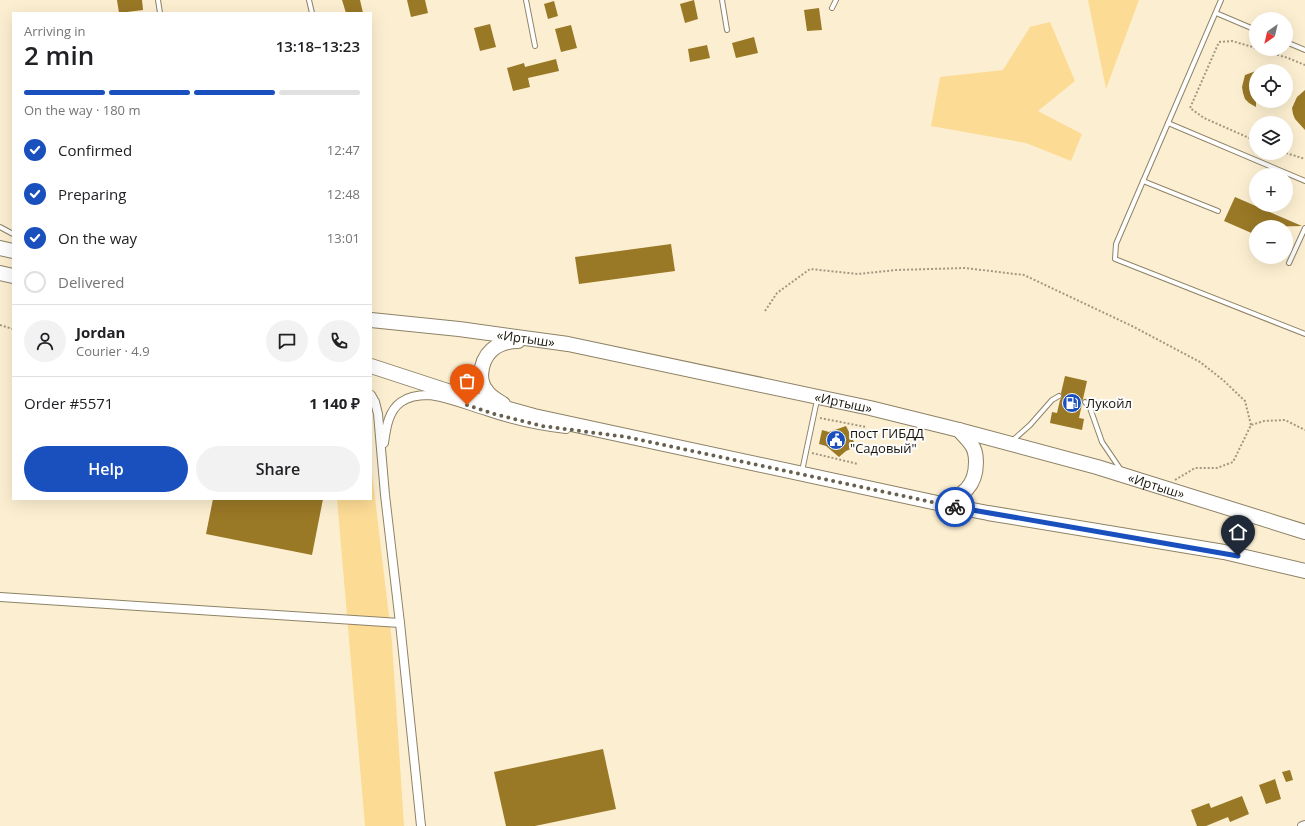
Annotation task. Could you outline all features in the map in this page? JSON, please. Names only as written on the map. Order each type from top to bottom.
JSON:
[{"type":"highway","points":[[0,248],[12,251]]},
{"type":"highway","points":[[0,273],[12,276]]},
{"type":"highway","name":"«Иртыш»","points":[[372,320],[459,329],[568,344],[818,397],[1009,443],[1169,488],[1305,532]]},
{"type":"highway","points":[[534,416],[503,404],[491,396],[485,389],[481,379],[482,370],[484,360],[489,351],[500,344],[512,341],[548,341]]},
{"type":"highway","points":[[372,366],[470,398],[534,416],[627,437],[942,504],[1224,552],[1305,571]]},
{"type":"highway","points":[[942,504],[957,498],[967,490],[974,480],[976,457],[972,445],[959,430]]},
{"type":"street","points":[[382,458],[387,426],[394,410],[401,402],[420,395],[440,397],[494,414],[542,426],[627,437]]},
{"type":"street","points":[[372,397],[378,414],[385,495],[421,826]]},
{"type":"street","points":[[0,597],[400,623]]},
{"type":"lane","points":[[158,0],[160,12]]},
{"type":"lane","points":[[309,0],[312,12]]},
{"type":"lane","points":[[526,0],[535,46]]},
{"type":"lane","points":[[722,0],[727,30]]},
{"type":"lane","points":[[832,8],[836,0]]},
{"type":"lane","points":[[1221,0],[1116,244],[1115,259],[1305,334]]},
{"type":"lane","points":[[1216,13],[1249,27]]},
{"type":"lane","points":[[1293,45],[1305,50]]},
{"type":"lane","points":[[1168,123],[1305,181]]},
{"type":"lane","points":[[1144,181],[1218,211]]},
{"type":"lane","points":[[0,226],[12,233]]},
{"type":"lane","points":[[1293,254],[1305,228]]},
{"type":"lane","points":[[1009,443],[1030,425],[1052,400],[1059,396]]},
{"type":"lane","points":[[801,474],[818,397]]},
{"type":"lane","points":[[1085,402],[1090,408],[1102,442],[1124,475]]},
{"type":"path","points":[[1249,46],[1232,41],[1219,42],[1190,108],[1204,118],[1249,138]]},
{"type":"path","points":[[1281,56],[1305,66]]},
{"type":"path","points":[[1293,155],[1305,159]]},
{"type":"path","points":[[765,311],[777,293],[810,269],[858,274],[896,270],[965,268],[1024,275],[1132,326],[1200,362],[1224,380],[1245,401],[1251,425],[1234,462],[1216,468],[1195,468],[1176,478],[1169,488]]},
{"type":"path","points":[[0,325],[12,328]]},
{"type":"path","points":[[814,417],[866,427]]},
{"type":"path","points":[[1251,425],[1264,421],[1285,420],[1305,430]]},
{"type":"path","points":[[806,452],[858,464]]},
{"type":"shaded area","points":[[1088,0],[1139,0],[1106,89]]},
{"type":"shaded area","points":[[1050,22],[1075,81],[1038,111],[1082,134],[1071,161],[1026,143],[931,126],[940,77],[1003,70],[1030,27]]},
{"type":"shaded area","points":[[372,472],[392,642],[404,826],[365,826],[337,500],[372,500]]},
{"type":"building","points":[[117,0],[142,0],[143,10],[119,12]]},
{"type":"building","points":[[342,0],[360,0],[363,12],[346,12]]},
{"type":"building","points":[[407,0],[425,0],[428,13],[411,17]]},
{"type":"building","points":[[694,0],[698,19],[685,23],[680,4]]},
{"type":"building","points":[[554,1],[558,16],[548,19],[544,4]]},
{"type":"building","points":[[819,8],[822,30],[807,31],[804,10]]},
{"type":"building","points":[[490,24],[496,47],[480,51],[474,28]]},
{"type":"building","points":[[571,25],[577,48],[561,52],[555,29]]},
{"type":"building","points":[[754,37],[758,53],[736,58],[732,43]]},
{"type":"building","points":[[707,45],[710,58],[690,62],[688,49]]},
{"type":"building","points":[[556,59],[559,71],[528,78],[530,87],[513,91],[507,68],[524,63],[525,67]]},
{"type":"building","points":[[1249,74],[1249,103],[1245,99],[1242,87],[1245,75]]},
{"type":"building","points":[[1305,90],[1305,130],[1295,119],[1293,114],[1292,108],[1297,97]]},
{"type":"building","points":[[1235,197],[1249,203],[1249,212],[1270,212],[1288,220],[1249,220],[1249,232],[1224,221]]},
{"type":"building","points":[[1293,222],[1302,226],[1293,226]]},
{"type":"building","points":[[671,244],[675,271],[579,284],[575,257]]},
{"type":"building","points":[[1065,376],[1087,381],[1079,418],[1084,419],[1082,430],[1050,423],[1052,412],[1057,413],[1062,397],[1061,393]]},
{"type":"building","name":"пост ГИБДД \"Садовый\"","points":[[846,426],[855,445],[853,448],[846,451],[839,457],[826,446],[819,444],[822,430],[829,432]]},
{"type":"building","points":[[213,500],[323,500],[312,555],[206,534]]},
{"type":"building","points":[[603,749],[616,809],[535,826],[506,826],[494,772]]},
{"type":"building","points":[[1290,770],[1293,780],[1286,782],[1282,772]]},
{"type":"building","points":[[1275,779],[1281,799],[1266,804],[1259,785]]},
{"type":"building","points":[[1242,796],[1249,814],[1230,822],[1228,817],[1206,826],[1197,826],[1191,810],[1209,803],[1211,808]]},
{"type":"way so far","points":[[467,405],[494,414],[542,426],[627,437],[955,507]]},
{"type":"place","name":"Лукойл","points":[[1072,403]]},
{"type":"place","name":"пост ГИБДД \"Садовый\"","points":[[836,440]]},
{"type":"route","points":[[955,507],[1224,552],[1238,556]]}]
